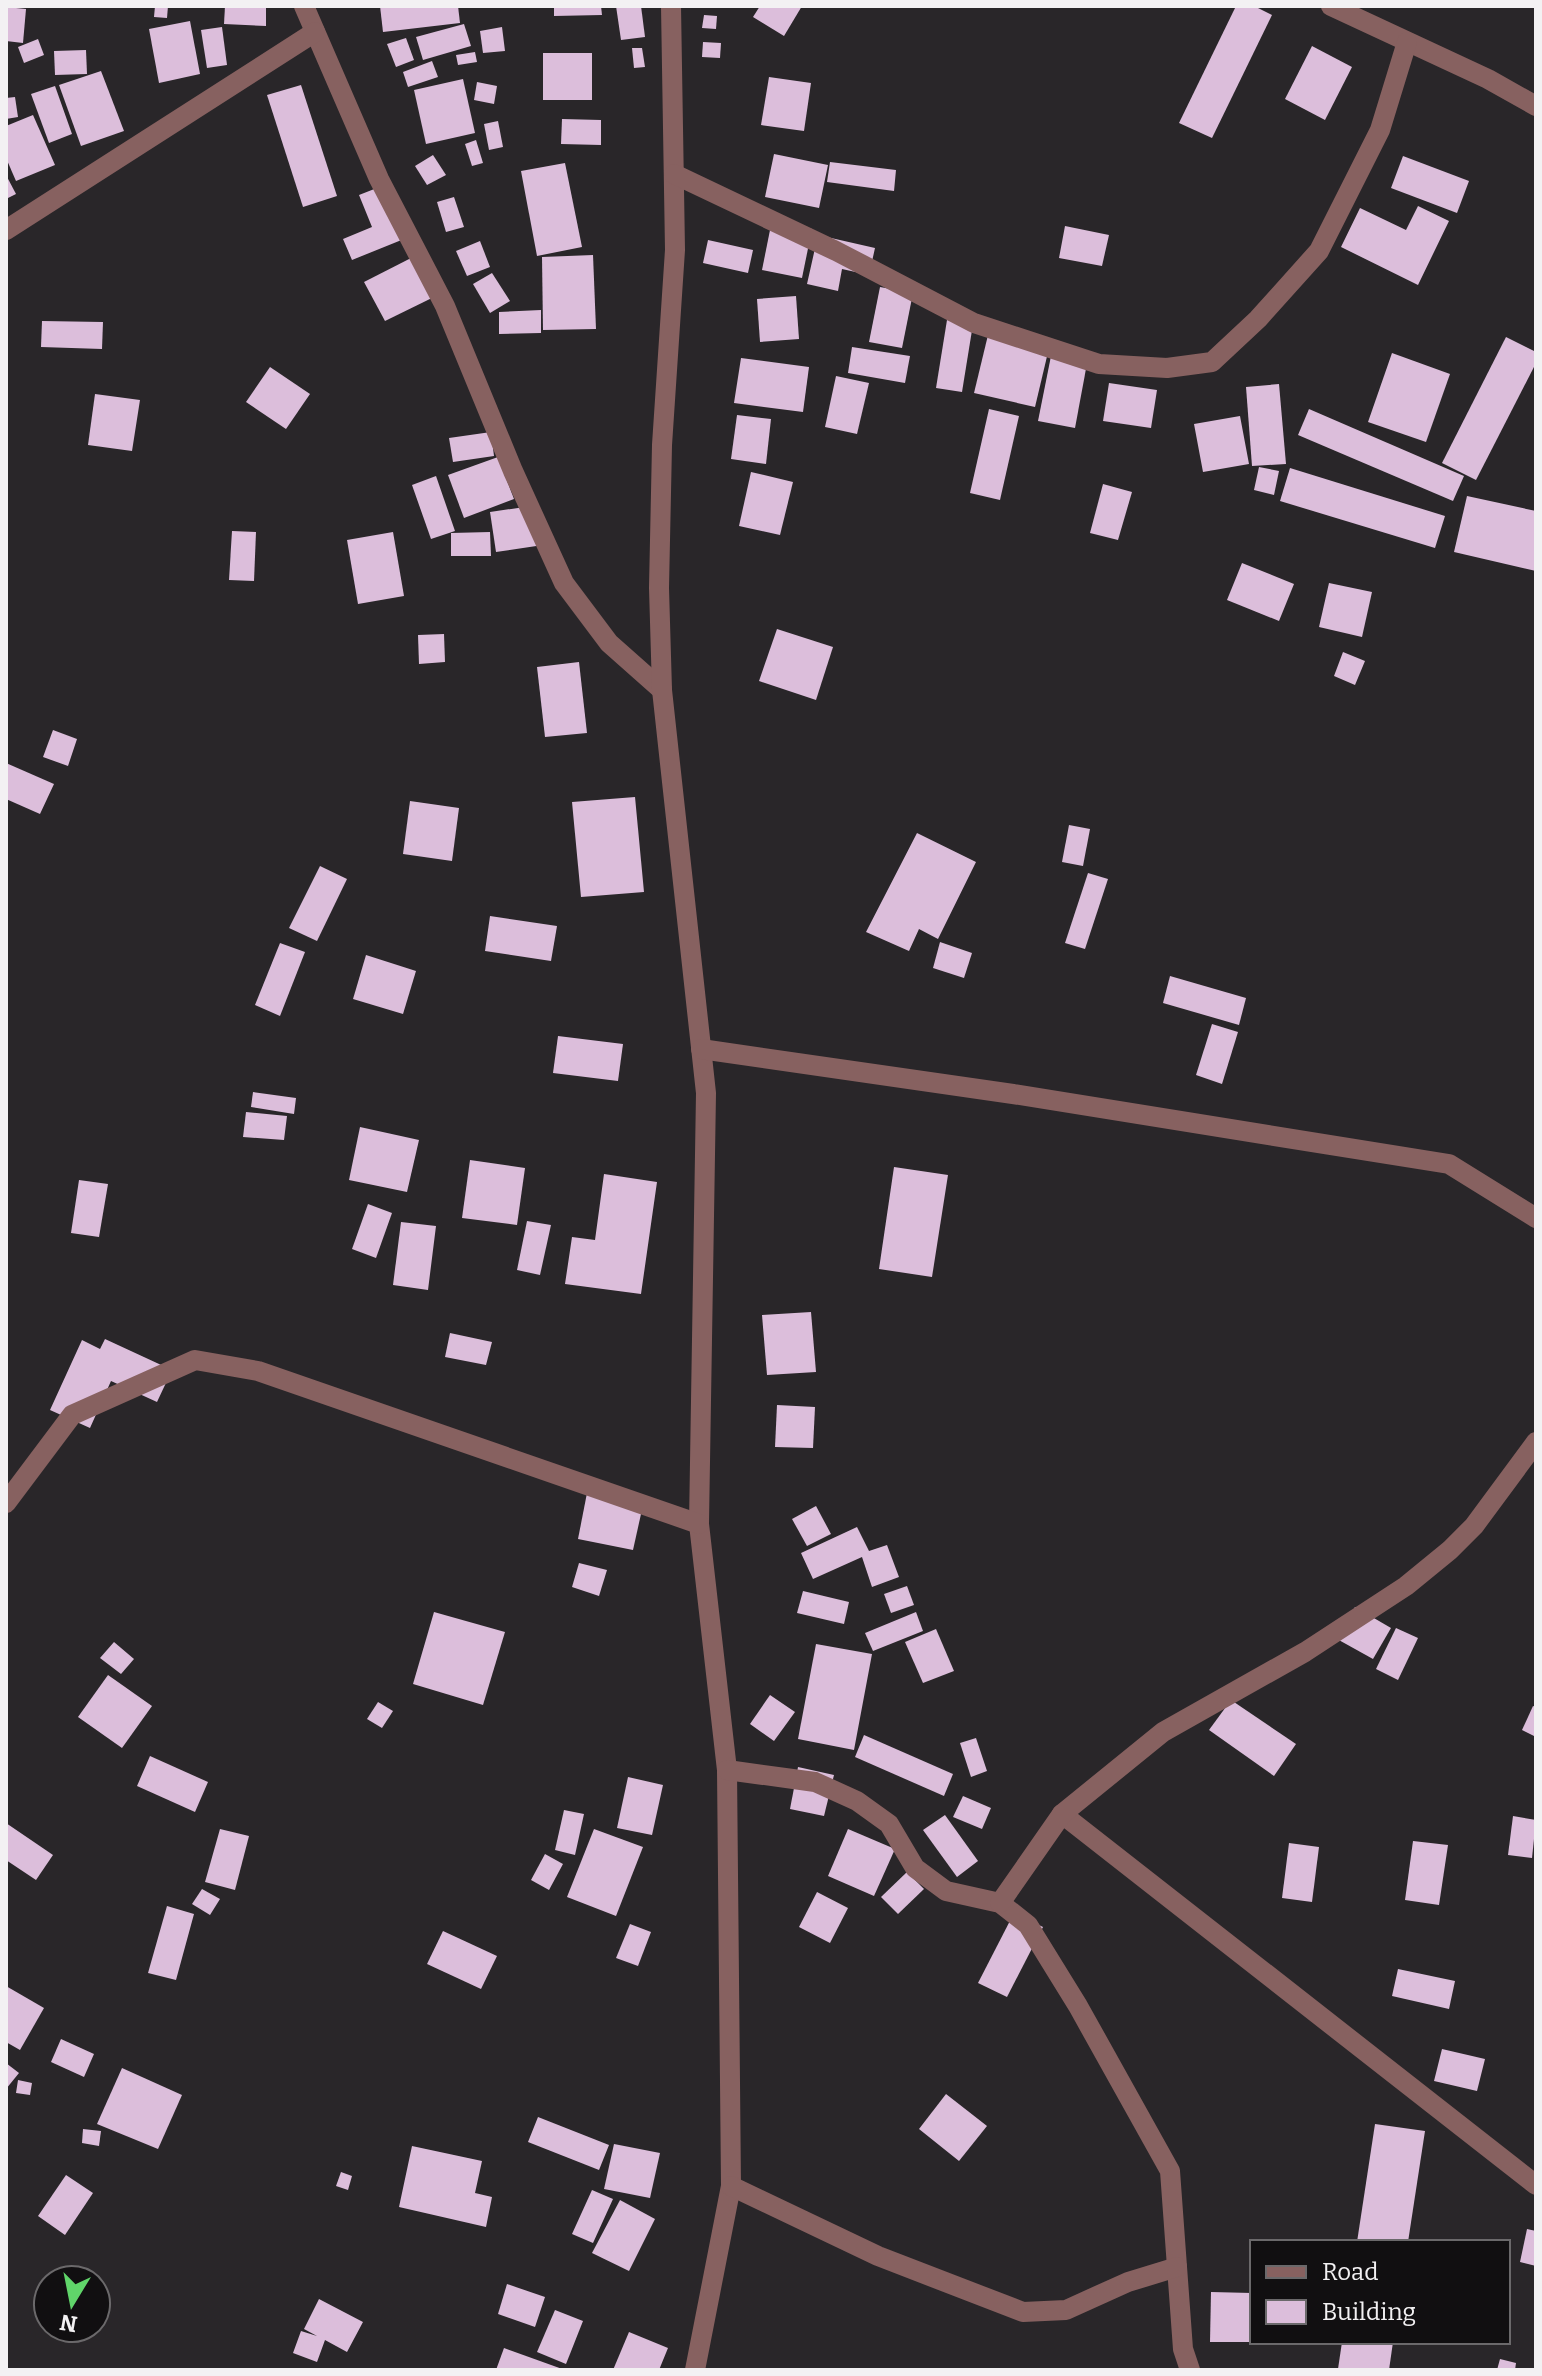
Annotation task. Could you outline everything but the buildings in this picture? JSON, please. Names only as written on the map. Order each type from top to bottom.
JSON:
[{"type":"street","points":[[304,6],[379,179],[445,306],[513,471],[564,583],[609,643],[662,690]]},
{"type":"street","points":[[671,6],[675,250],[662,445],[659,588],[662,690],[706,1093],[699,1524],[727,1770],[731,2186],[695,2370]]},
{"type":"street","points":[[1331,6],[1488,79],[1536,106]]},
{"type":"street","points":[[6,230],[315,32]]},
{"type":"street","points":[[674,174],[822,244],[974,323],[1099,364],[1167,368],[1212,362],[1258,319],[1319,251],[1380,130],[1407,42]]},
{"type":"street","points":[[701,1049],[1013,1094],[1449,1164],[1536,1218]]},
{"type":"street","points":[[6,1503],[72,1415],[195,1360],[271,1375],[699,1524]]},
{"type":"street","points":[[1000,1903],[1062,1814],[1163,1732],[1305,1652],[1406,1586],[1474,1526],[1536,1442]]},
{"type":"street","points":[[727,1770],[815,1782],[857,1801],[889,1824],[915,1868],[946,1891],[1000,1903],[1028,1925],[1078,2006],[1170,2171],[1183,2349],[1190,2370]]},
{"type":"street","points":[[1062,1814],[1536,2185]]},
{"type":"street","points":[[731,2186],[878,2256],[1023,2312],[1066,2310],[1128,2282],[1177,2267]]}]
